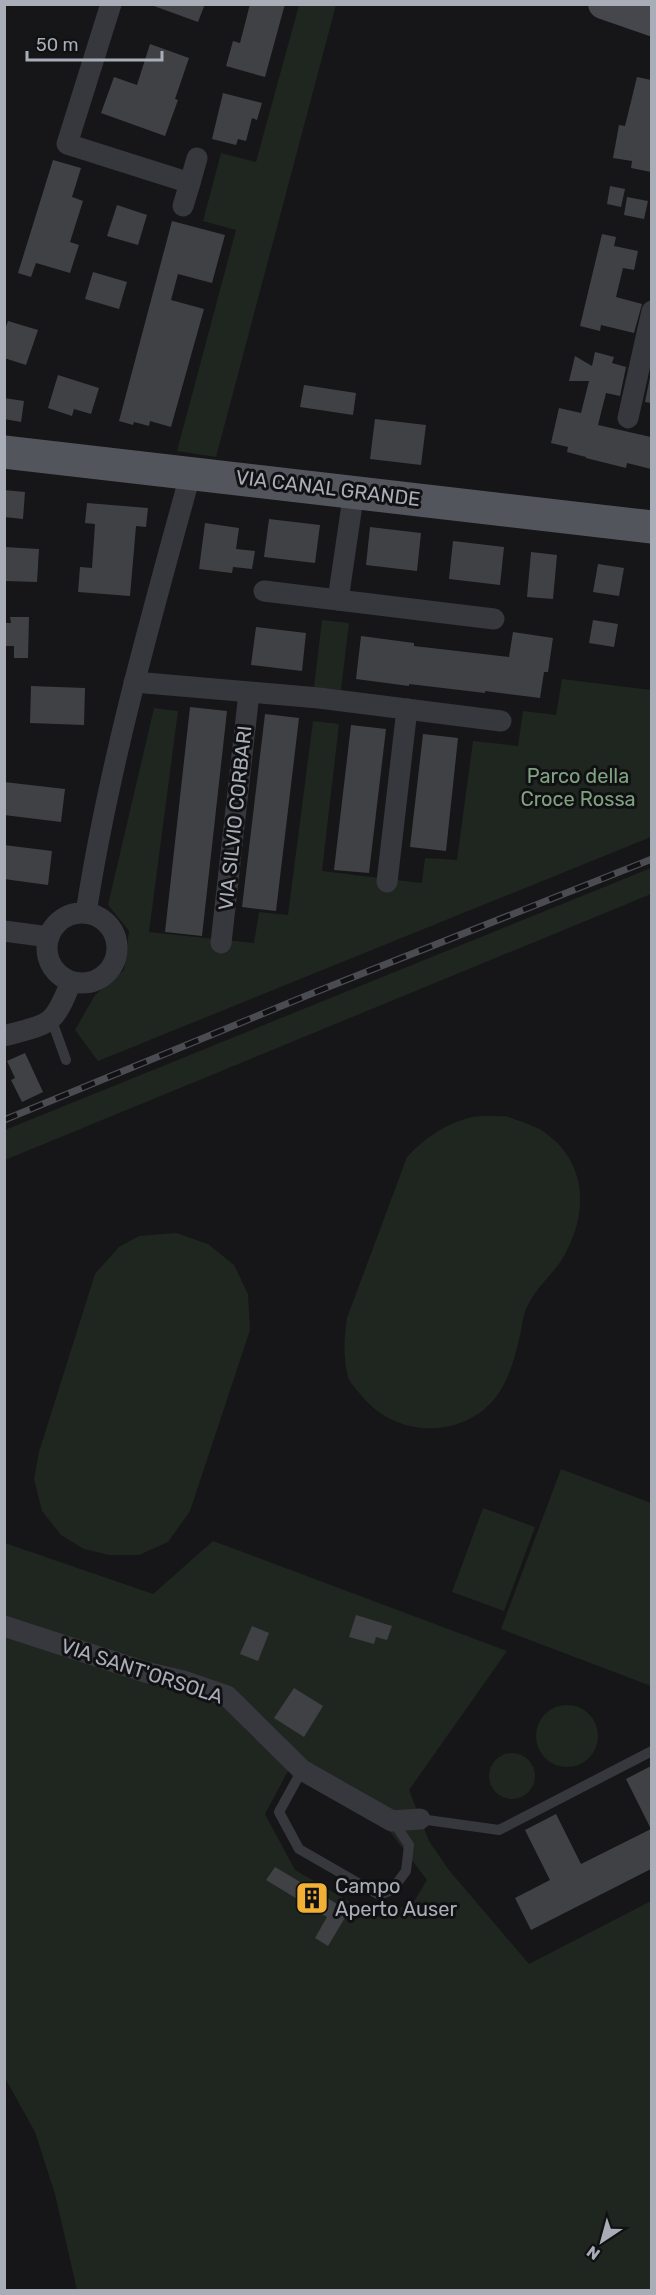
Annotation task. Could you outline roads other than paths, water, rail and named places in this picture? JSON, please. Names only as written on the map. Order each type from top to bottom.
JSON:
[{"type":"main road","name":"VIA CANAL GRANDE","points":[[4,452],[651,527]]},
{"type":"street","points":[[111,4],[67,144],[190,183]]},
{"type":"street","points":[[603,4],[651,21]]},
{"type":"street","points":[[183,206],[197,158]]},
{"type":"street","points":[[628,418],[651,311]]},
{"type":"street","points":[[86,913],[114,769],[134,682],[191,472]]},
{"type":"street","points":[[338,600],[354,491]]},
{"type":"street","points":[[264,591],[494,619]]},
{"type":"street","points":[[134,682],[319,698],[501,721]]},
{"type":"street","name":"VIA SILVIO CORBARI","points":[[221,943],[249,693]]},
{"type":"street","points":[[387,882],[407,709]]},
{"type":"street","points":[[86,913],[105,922],[112,930],[117,949],[110,969],[93,981],[82,983],[62,977],[54,969],[47,948],[53,928],[68,916],[86,913]]},
{"type":"street","points":[[4,931],[49,937]]},
{"type":"street","points":[[4,1036],[52,1021],[72,981]]},
{"type":"street","name":"VIA SANT'ORSOLA","points":[[4,1626],[227,1696],[302,1770],[392,1821]]},
{"type":"street","points":[[392,1821],[420,1819]]},
{"type":"lane","points":[[52,1021],[66,1060]]},
{"type":"lane","points":[[420,1819],[499,1830],[651,1751]]},
{"type":"lane","points":[[302,1770],[279,1812],[298,1849],[379,1895],[392,1890],[406,1871],[409,1845],[392,1821]]},
{"type":"railway","points":[[4,1120],[313,993],[652,859]]},
{"type":"place","name":"Campo Aperto Auser","points":[[312,1898]]},
{"type":"park label","name":"Parco della Croce Rossa","points":[[578,788]]}]
